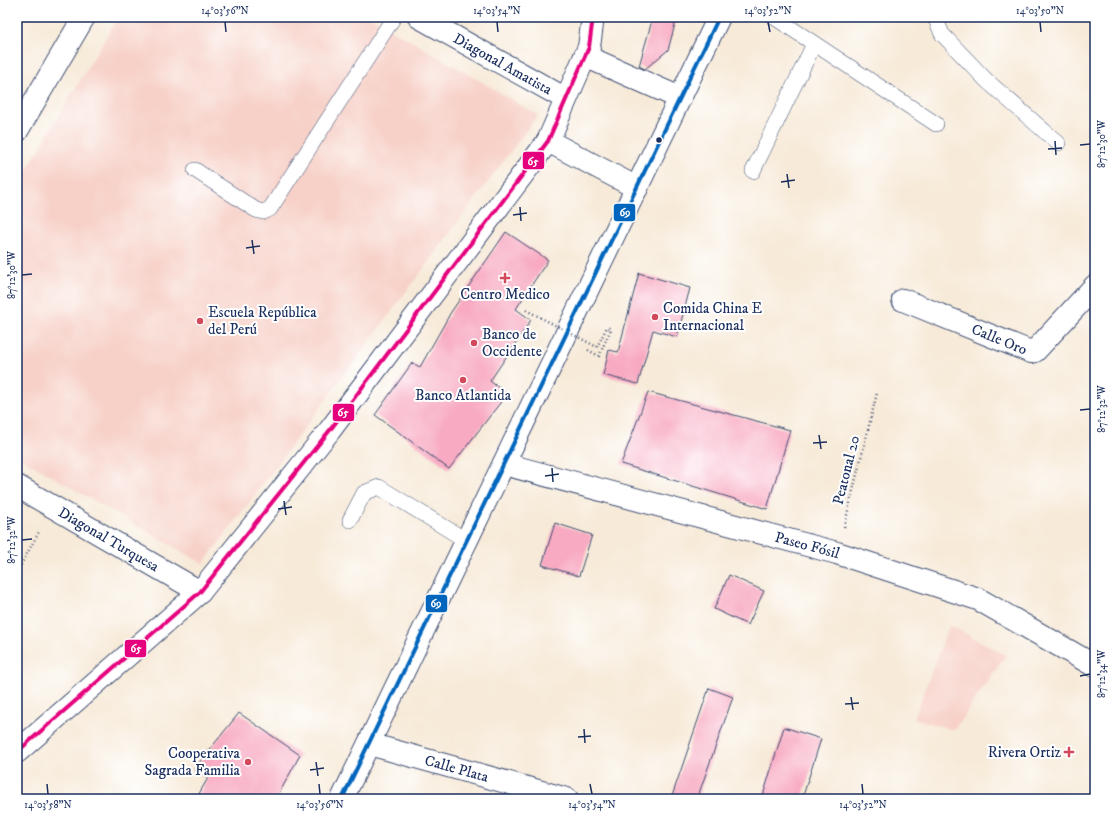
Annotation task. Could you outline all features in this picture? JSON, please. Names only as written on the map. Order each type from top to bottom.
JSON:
[{"type":"street","points":[[17,131],[84,17]]},
{"type":"street","name":"Diagonal Amatista","points":[[419,17],[566,98]]},
{"type":"street","points":[[17,752],[200,592],[330,430],[548,141],[589,47],[594,17]]},
{"type":"street","points":[[342,799],[719,17]]},
{"type":"street","points":[[585,56],[680,98]]},
{"type":"street","points":[[548,141],[637,188]]},
{"type":"street","name":"Calle Oro","points":[[903,300],[1030,352],[1035,351],[1095,286]]},
{"type":"street","name":"Paseo Fósil","points":[[504,464],[837,553],[978,599],[1095,666]]},
{"type":"street","name":"Diagonal Turquesa","points":[[17,486],[200,592]]},
{"type":"street","name":"Calle Plata","points":[[369,744],[567,799]]},
{"type":"lane","points":[[195,170],[256,210],[263,212],[270,209],[394,17]]},
{"type":"lane","points":[[774,17],[936,124]]},
{"type":"lane","points":[[935,17],[942,34],[982,76],[1058,143]]},
{"type":"lane","points":[[753,170],[814,44]]},
{"type":"lane","points":[[350,520],[364,493],[379,487],[467,541]]},
{"type":"path","points":[[526,310],[597,347],[607,327],[611,329],[599,356]]},
{"type":"path","name":"Peatonal 20","points":[[837,553],[877,393]]},
{"type":"path","points":[[17,572],[52,507]]},
{"type":"shaded area","name":"Escuela República del Perú","points":[[118,17],[370,17],[538,115],[203,564],[17,456],[17,186]]},
{"type":"shaded area","points":[[949,625],[1006,655],[954,730],[914,718]]},
{"type":"building","points":[[653,17],[677,17],[668,50],[645,69],[639,66]]},
{"type":"building","points":[[506,232],[548,260],[516,309],[531,320],[490,381],[507,394],[449,469],[375,415],[412,363],[420,367],[451,312]]},
{"type":"building","points":[[639,273],[690,288],[677,337],[653,330],[638,384],[603,375],[609,350],[618,352]]},
{"type":"building","points":[[648,392],[790,430],[767,509],[621,464]]},
{"type":"building","points":[[555,523],[592,535],[579,576],[542,565]]},
{"type":"building","points":[[729,575],[764,591],[748,625],[714,609]]},
{"type":"building","points":[[709,688],[733,697],[697,799],[671,799]]},
{"type":"building","name":"Cooperativa Sagrada Familia","points":[[239,713],[300,755],[276,799],[196,799],[208,778],[194,769]]},
{"type":"building","points":[[784,727],[821,739],[802,799],[762,799]]},
{"type":"transit line","name":"65","points":[[17,752],[200,592],[330,430],[548,141],[589,47],[593,17]]},
{"type":"transit line","name":"69","points":[[342,799],[719,17]]},
{"type":"place","name":"Centro Medico","points":[[505,278]]},
{"type":"place","name":"Comida China E Internacional","points":[[655,317]]},
{"type":"place","name":"Escuela República del Perú","points":[[200,321]]},
{"type":"place","name":"Banco de Occidente","points":[[474,343]]},
{"type":"place","name":"Banco Atlantida","points":[[463,380]]},
{"type":"place","name":"Rivera Ortiz","points":[[1069,752]]},
{"type":"place","name":"Cooperativa Sagrada Familia","points":[[248,762]]}]
